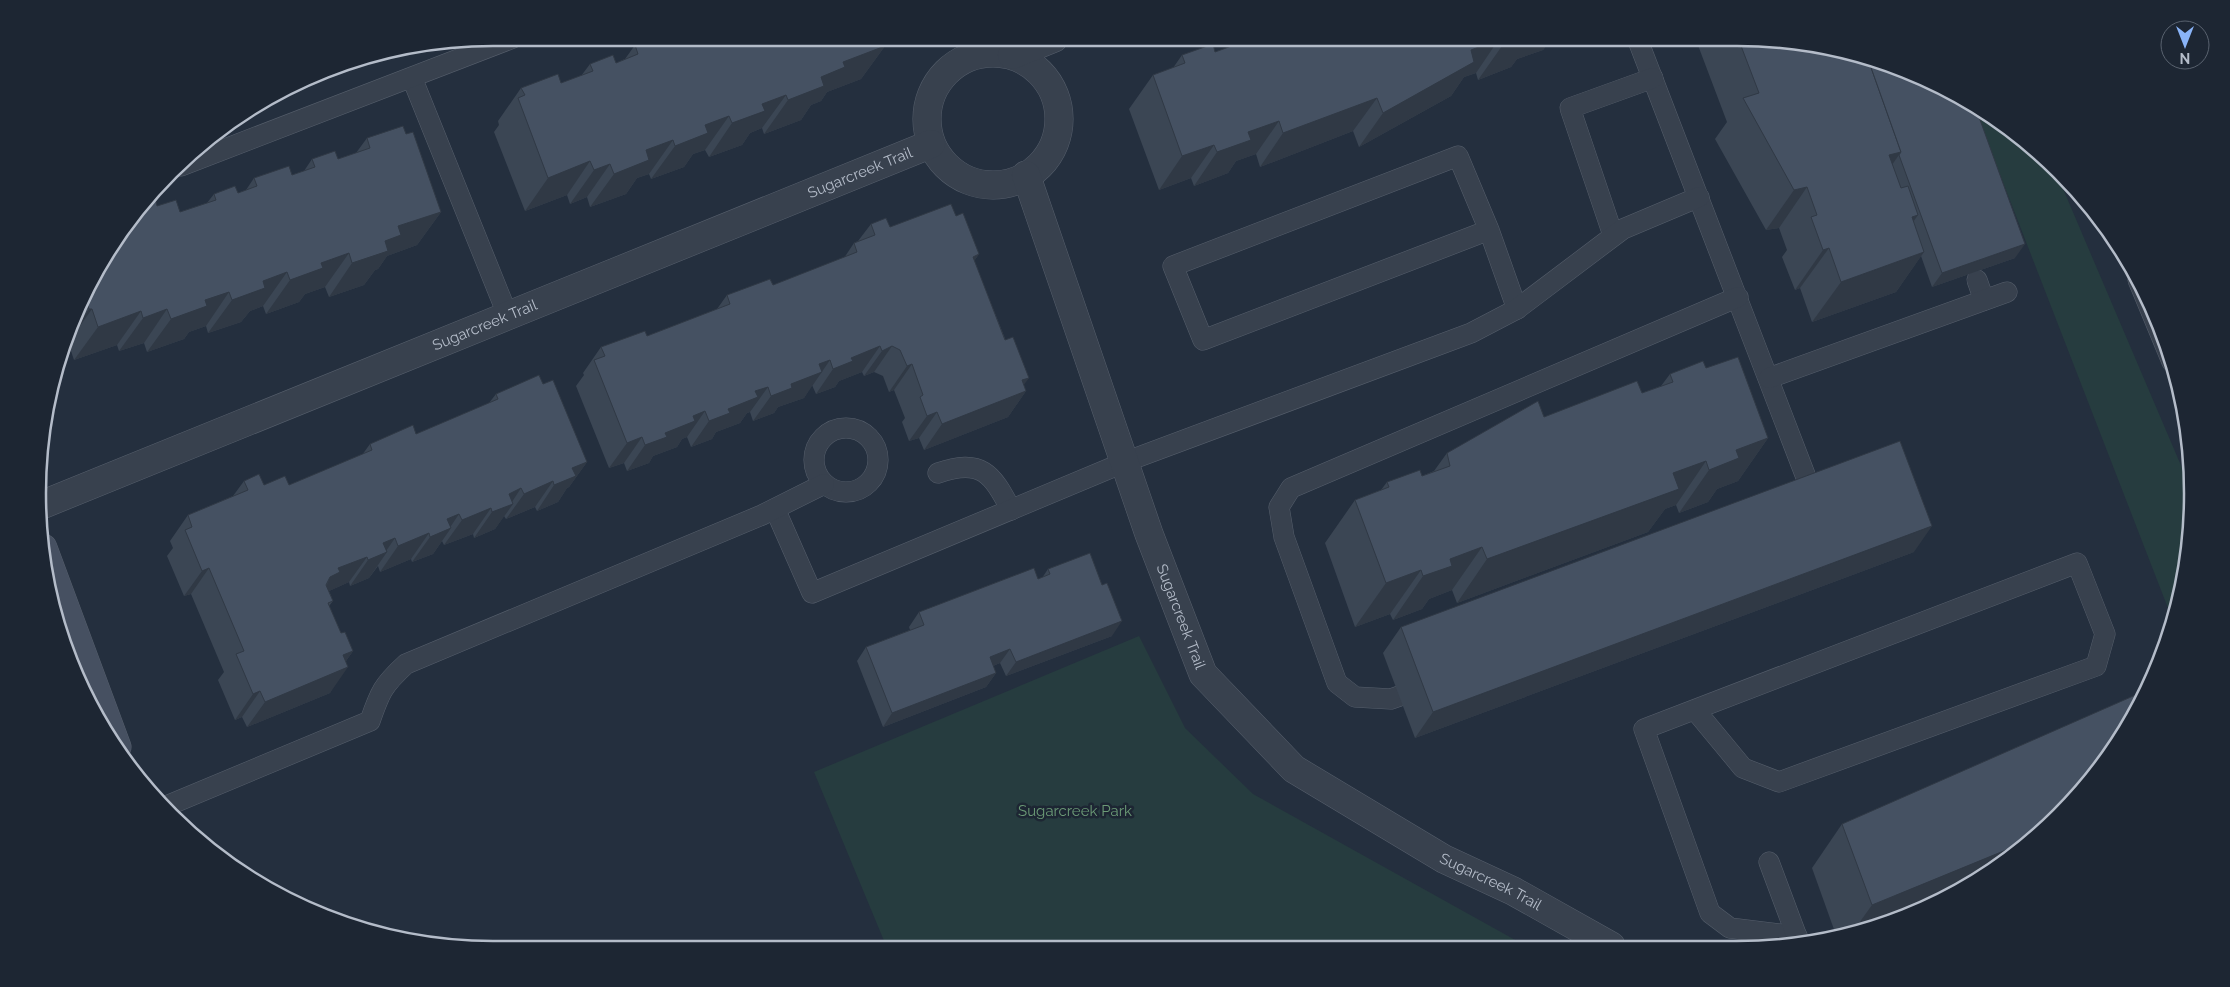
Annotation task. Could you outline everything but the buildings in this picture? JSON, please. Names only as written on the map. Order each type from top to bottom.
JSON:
[{"type":"street","points":[[1012,55],[1034,46]]},
{"type":"street","name":"Sugarcreek Trail","points":[[983,52],[1012,55],[1038,69],[1055,93],[1060,121],[1053,149],[1034,172],[1008,184],[983,185],[960,177],[941,162],[931,144],[926,118],[929,97],[940,78],[956,62],[983,52]]},
{"type":"street","name":"Sugarcreek Trail","points":[[46,503],[931,144]]},
{"type":"street","name":"Sugarcreek Trail","points":[[1026,175],[1149,534],[1203,674],[1294,769],[1444,859],[1513,891],[1602,941]]},
{"type":"street","points":[[55,580],[104,714]]},
{"type":"lane","points":[[195,161],[493,46]]},
{"type":"lane","points":[[1640,46],[1809,485]]},
{"type":"lane","points":[[412,78],[508,316]]},
{"type":"lane","points":[[1613,235],[1570,108],[1653,78]]},
{"type":"lane","points":[[1489,230],[1203,340],[1173,266],[1458,156],[1489,230],[1517,309]]},
{"type":"lane","points":[[775,508],[812,593],[1125,462],[1470,333],[1517,309],[1622,229],[1699,197]]},
{"type":"lane","points":[[1977,280],[1984,300]]},
{"type":"lane","points":[[1769,378],[2007,292]]},
{"type":"lane","points":[[1446,680],[1391,699],[1355,697],[1337,682],[1284,537],[1280,507],[1290,488],[1738,297]]},
{"type":"lane","points":[[938,473],[950,468],[980,469],[998,483],[1011,510]]},
{"type":"lane","points":[[171,804],[370,721],[379,693],[406,664],[775,508],[824,484]]},
{"type":"lane","points":[[1695,710],[1743,768],[1779,782],[2096,666],[2105,634],[2077,563],[1644,729],[1710,913],[1730,928],[1786,938]]},
{"type":"lane","points":[[1769,862],[1797,937]]},
{"type":"green space","points":[[1978,117],[2031,157],[2062,187],[2183,471],[2183,523],[2180,552],[2169,610]]},
{"type":"green space","name":"Sugarcreek Park","points":[[1139,636],[1185,728],[1253,794],[1517,941],[884,941],[814,772]]}]
